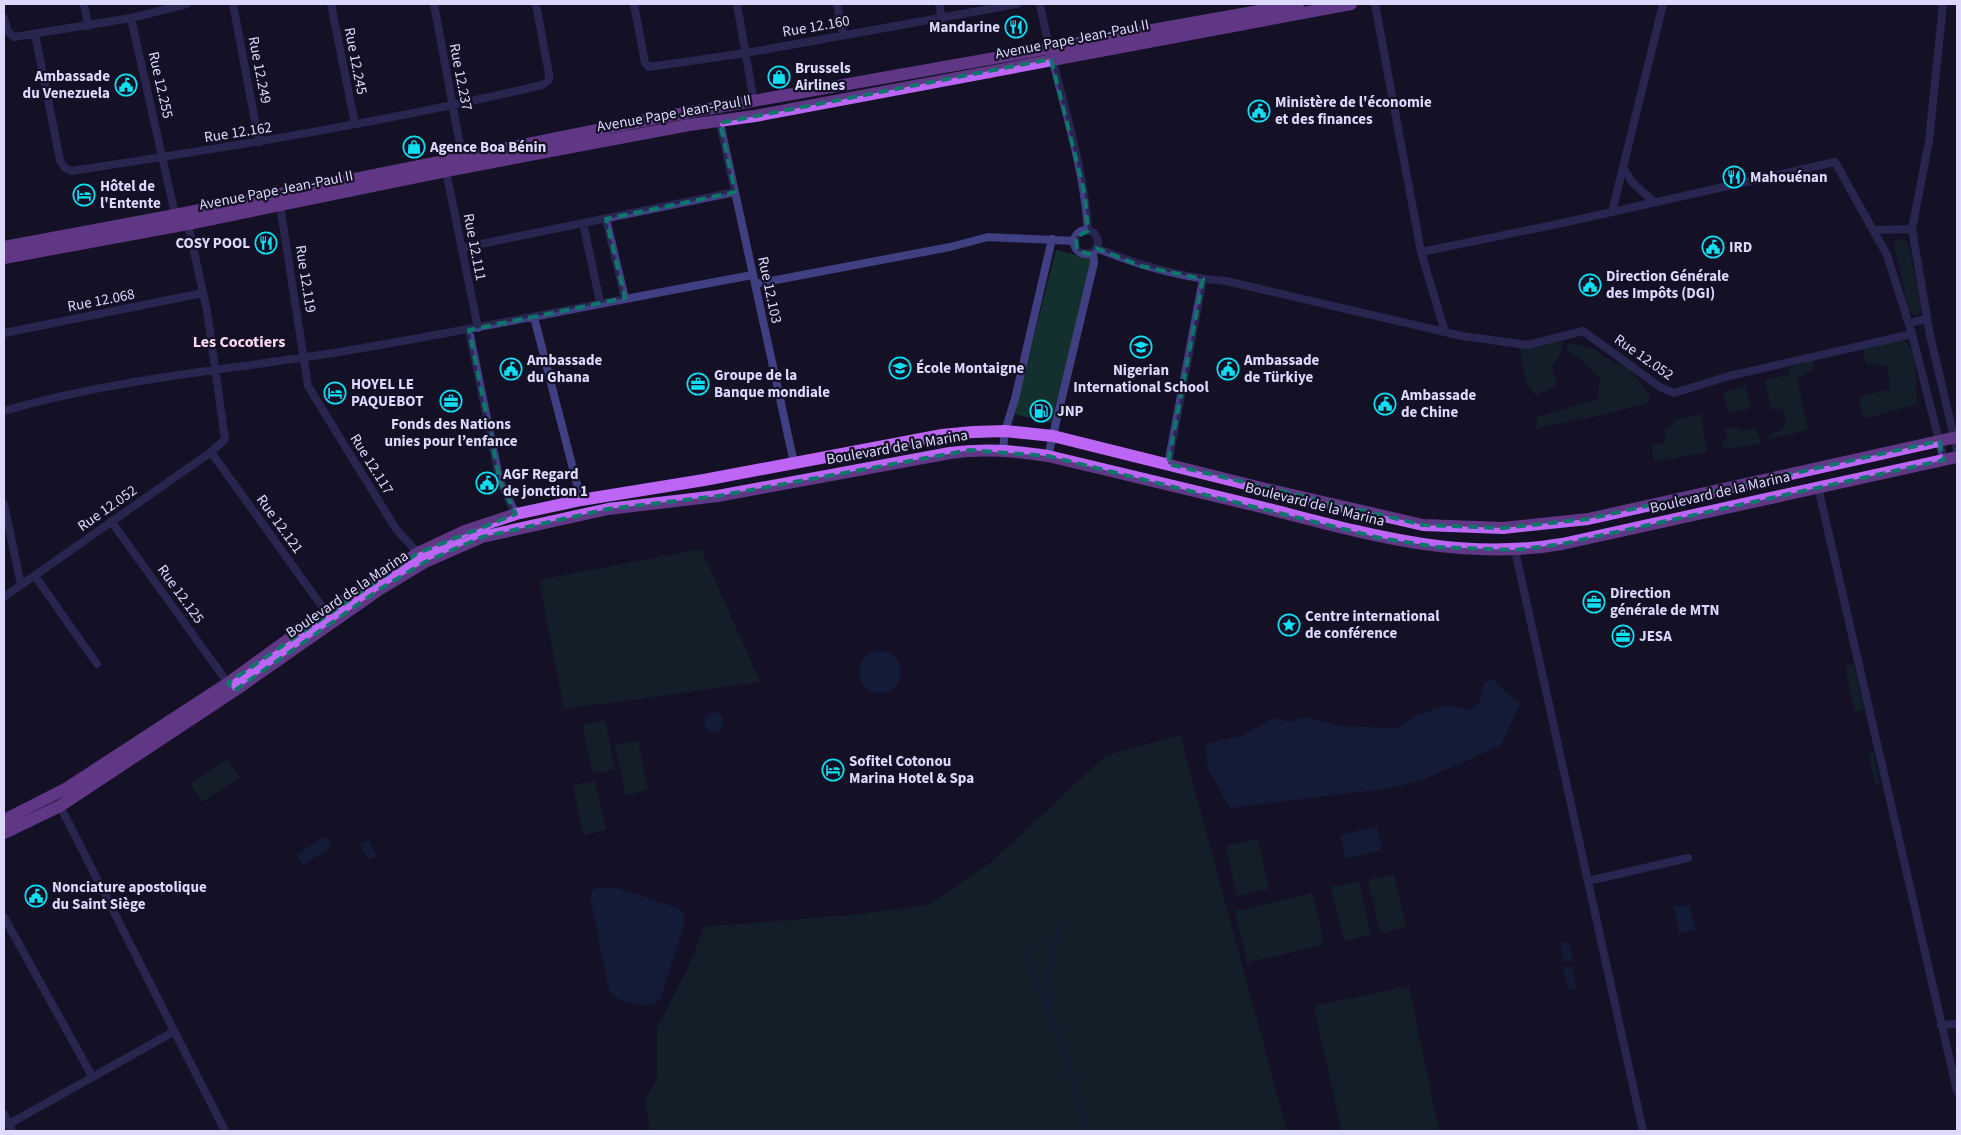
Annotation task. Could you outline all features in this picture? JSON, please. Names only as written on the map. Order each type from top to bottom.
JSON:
[{"type":"main road","name":"Avenue Pape Jean-Paul II","points":[[4,247],[280,205],[446,171],[689,125],[720,122],[1049,53],[1298,4]]},
{"type":"main road","name":"Avenue Pape Jean-Paul II","points":[[4,258],[180,221],[462,156],[657,118],[1351,4]]},
{"type":"main road","name":"Boulevard de la Marina","points":[[4,820],[67,788],[231,687],[326,612],[418,553],[465,531],[516,514],[581,500],[942,435],[1005,431],[1053,436],[1266,489],[1423,525],[1503,528],[1588,519],[1939,441],[1956,442]]},
{"type":"main road","name":"Boulevard de la Marina","points":[[4,834],[60,806],[231,687],[380,588],[425,562],[482,537],[608,509],[718,496],[970,450],[1003,450],[1048,456],[1380,538],[1437,547],[1515,550],[1562,544],[1957,457]]},
{"type":"street","points":[[84,4],[88,26]]},
{"type":"street","points":[[4,18],[8,32],[14,37],[131,18],[186,4]]},
{"type":"street","name":"Rue 12.249","points":[[233,4],[259,142]]},
{"type":"street","name":"Rue 12.245","points":[[331,4],[354,124]]},
{"type":"street","name":"Rue 12.237","points":[[434,4],[462,156]]},
{"type":"street","name":"Rue 12.162","points":[[35,34],[60,160],[64,167],[71,171],[259,142],[453,106],[542,85],[549,80],[550,74],[536,4]]},
{"type":"street","name":"Rue 12.160","points":[[634,4],[645,63],[650,67],[746,53],[1017,4]]},
{"type":"street","points":[[737,4],[754,102]]},
{"type":"street","points":[[837,4],[843,35]]},
{"type":"street","points":[[939,4],[942,19]]},
{"type":"street","points":[[1040,4],[1049,53],[1083,186],[1088,231]]},
{"type":"street","points":[[1375,4],[1421,252],[1445,332]]},
{"type":"street","points":[[1612,212],[1663,4]]},
{"type":"street","points":[[1943,4],[1929,141],[1912,229],[1927,319],[1956,442]]},
{"type":"street","name":"Rue 12.255","points":[[131,18],[180,221],[202,293],[225,439]]},
{"type":"street","name":"Rue 12.103","points":[[720,122],[794,463]]},
{"type":"street","points":[[1421,252],[1835,162],[1887,255],[1912,334],[1944,460]]},
{"type":"street","points":[[1623,166],[1632,182],[1654,202]]},
{"type":"street","name":"Rue 12.111","points":[[446,171],[478,328]]},
{"type":"street","points":[[461,248],[735,192]]},
{"type":"street","name":"Rue 12.119","points":[[280,205],[308,386]]},
{"type":"street","points":[[606,218],[625,298]]},
{"type":"street","points":[[582,223],[600,302]]},
{"type":"street","points":[[1874,230],[1912,229]]},
{"type":"street","points":[[1048,456],[1094,263],[1095,250],[1096,235],[1088,231],[1079,233],[1074,241],[1080,253],[1095,250]]},
{"type":"street","points":[[755,284],[950,248],[988,237],[1074,241]]},
{"type":"street","points":[[1003,450],[1005,431],[1018,389],[1052,239]]},
{"type":"street","name":"Rue 12.052","points":[[1095,250],[1141,266],[1203,279],[1226,281],[1462,336],[1527,345],[1583,331],[1660,387],[1674,392],[1729,376],[1912,334]]},
{"type":"street","points":[[4,410],[73,394],[214,369],[304,357],[469,330],[600,302],[753,274]]},
{"type":"street","points":[[1168,464],[1203,279]]},
{"type":"street","name":"Rue 12.068","points":[[4,333],[202,293]]},
{"type":"street","points":[[534,316],[581,500]]},
{"type":"street","points":[[1908,323],[1927,319]]},
{"type":"street","points":[[469,330],[500,482],[516,514]]},
{"type":"street","name":"Rue 12.117","points":[[308,386],[396,529],[418,553]]},
{"type":"street","name":"Rue 12.052","points":[[4,597],[211,452],[225,439]]},
{"type":"street","name":"Rue 12.121","points":[[211,452],[326,612]]},
{"type":"street","points":[[1818,487],[1957,1091]]},
{"type":"street","points":[[4,504],[21,585]]},
{"type":"street","name":"Rue 12.125","points":[[111,521],[231,687]]},
{"type":"street","points":[[1515,550],[1643,1131]]},
{"type":"street","points":[[35,576],[97,664]]},
{"type":"street","points":[[60,806],[173,1032],[225,1131]]},
{"type":"street","points":[[1588,881],[1688,858]]},
{"type":"street","points":[[4,917],[92,1076]]},
{"type":"street","points":[[1941,1024],[1957,1024]]},
{"type":"street","points":[[4,1114],[10,1127],[92,1076],[173,1032]]},
{"type":"highlighted area","points":[[1051,59],[1085,195],[1088,231],[1076,237],[1077,250],[1089,254],[1096,248],[1141,266],[1203,279],[1168,464],[1423,525],[1503,528],[1588,519],[1939,441],[1944,460],[1562,544],[1515,550],[1437,547],[1380,538],[1048,456],[970,450],[718,496],[608,509],[482,537],[425,562],[380,589],[234,691],[228,683],[418,553],[516,514],[500,482],[469,330],[625,298],[606,219],[735,192],[720,123]]},
{"type":"green space","points":[[1901,239],[1908,243],[1921,308],[1916,316],[1909,312],[1894,244]]},
{"type":"green space","points":[[1056,250],[1093,259],[1051,423],[1014,414]]},
{"type":"green space","points":[[1899,340],[1907,342],[1912,351],[1916,372],[1917,404],[1867,418],[1862,414],[1859,397],[1890,389],[1888,366],[1866,364],[1863,348]]},
{"type":"green space","points":[[1554,341],[1563,342],[1561,354],[1552,367],[1557,385],[1536,396],[1526,382],[1520,349]]},
{"type":"green space","points":[[1569,343],[1595,349],[1612,362],[1628,367],[1651,396],[1647,403],[1602,415],[1536,428],[1537,417],[1598,399],[1600,379],[1581,359],[1567,351]]},
{"type":"green space","points":[[1813,360],[1814,370],[1797,378],[1808,430],[1769,439],[1769,435],[1781,430],[1786,422],[1784,411],[1780,408],[1773,410],[1771,407],[1765,380],[1788,375],[1790,367]]},
{"type":"green space","points":[[1746,385],[1751,408],[1729,414],[1723,393]]},
{"type":"green space","points":[[1701,414],[1707,452],[1654,462],[1652,444],[1661,444],[1666,441],[1665,428],[1673,425],[1674,421]]},
{"type":"green space","points":[[1737,427],[1740,431],[1756,429],[1761,443],[1729,449],[1722,447],[1722,443],[1728,439],[1725,429]]},
{"type":"green space","points":[[701,549],[760,682],[564,709],[539,580]]},
{"type":"green space","points":[[1854,665],[1864,709],[1855,712],[1845,666]]},
{"type":"green space","points":[[605,720],[615,769],[593,774],[582,725]]},
{"type":"green space","points":[[1180,735],[1287,1131],[650,1131],[645,1100],[657,1078],[657,1027],[687,970],[704,927],[853,915],[928,905],[994,860],[1105,756]]},
{"type":"green space","points":[[638,741],[648,790],[626,795],[615,745]]},
{"type":"green space","points":[[1873,751],[1880,784],[1875,785],[1868,752]]},
{"type":"green space","points":[[228,759],[240,777],[202,802],[190,784]]},
{"type":"green space","points":[[595,781],[606,830],[583,835],[573,785]]},
{"type":"green space","points":[[1258,839],[1269,889],[1237,896],[1226,846]]},
{"type":"green space","points":[[1394,874],[1406,927],[1380,933],[1368,880]]},
{"type":"green space","points":[[1359,881],[1371,935],[1344,941],[1331,887]]},
{"type":"green space","points":[[1313,893],[1324,945],[1247,962],[1235,911]]},
{"type":"green space","points":[[1409,986],[1439,1131],[1341,1131],[1314,1006]]},
{"type":"water","points":[[884,651],[892,654],[898,660],[901,672],[898,684],[892,690],[876,693],[868,690],[862,684],[859,668],[862,660],[868,654]]},
{"type":"water","points":[[1491,678],[1520,704],[1501,745],[1423,780],[1392,788],[1230,808],[1208,769],[1205,744],[1241,736],[1274,718],[1288,722],[1307,717],[1337,726],[1397,728],[1415,716],[1447,705],[1468,710],[1480,702],[1483,686]]},
{"type":"water","points":[[714,712],[721,715],[724,722],[721,729],[714,732],[707,729],[704,722],[707,715]]},
{"type":"water","points":[[1377,826],[1382,850],[1346,859],[1340,835]]},
{"type":"water","points":[[326,836],[332,846],[303,865],[296,855]]},
{"type":"water","points":[[369,840],[377,856],[368,860],[360,844]]},
{"type":"water","points":[[597,887],[622,889],[680,909],[684,913],[684,926],[660,999],[654,1003],[640,1005],[625,1002],[613,995],[609,990],[590,898],[592,891]]},
{"type":"water","points":[[1690,905],[1695,930],[1679,933],[1674,907]]},
{"type":"water","points":[[1569,942],[1573,960],[1564,962],[1560,943]]},
{"type":"water","points":[[1572,966],[1576,988],[1568,990],[1563,968]]},
{"type":"waterway","points":[[1050,1008],[1049,972],[1059,925]]},
{"type":"waterway","points":[[1025,951],[1067,1059],[1086,1131]]},
{"type":"place","name":"Mandarine","points":[[1016,27]]},
{"type":"place","name":"Brussels Airlines","points":[[779,77]]},
{"type":"place","name":"Ambassade du Venezuela","points":[[126,85]]},
{"type":"place","name":"Ministère de l'économie et des finances","points":[[1259,111]]},
{"type":"place","name":"Agence Boa Bénin","points":[[414,147]]},
{"type":"place","name":"Mahouénan","points":[[1734,177]]},
{"type":"place","name":"Hôtel de l'Entente","points":[[84,195]]},
{"type":"place","name":"COSY POOL","points":[[266,243]]},
{"type":"place","name":"IRD","points":[[1713,247]]},
{"type":"place","name":"Direction Générale des Impôts (DGI)","points":[[1590,285]]},
{"type":"place","name":"Nigerian International School","points":[[1141,347]]},
{"type":"place","name":"École Montaigne","points":[[900,368]]},
{"type":"place","name":"Ambassade du Ghana","points":[[511,369]]},
{"type":"place","name":"Ambassade de Türkiye","points":[[1228,369]]},
{"type":"place","name":"Groupe de la Banque mondiale","points":[[698,384]]},
{"type":"place","name":"HOYEL LE PAQUEBOT","points":[[335,393]]},
{"type":"place","name":"Fonds des Nations unies pour l’enfance","points":[[451,401]]},
{"type":"place","name":"Ambassade de Chine","points":[[1385,404]]},
{"type":"place","name":"JNP","points":[[1041,411]]},
{"type":"place","name":"AGF Regard de jonction 1","points":[[487,483]]},
{"type":"place","name":"Direction générale de MTN","points":[[1594,602]]},
{"type":"place","name":"Centre international de conférence","points":[[1289,625]]},
{"type":"place","name":"JESA","points":[[1623,636]]},
{"type":"place","name":"Sofitel Cotonou Marina Hotel & Spa","points":[[833,770]]},
{"type":"place","name":"Nonciature apostolique du Saint Siège","points":[[36,896]]},
{"type":"district","name":"Les Cocotiers","points":[[239,341]]}]
